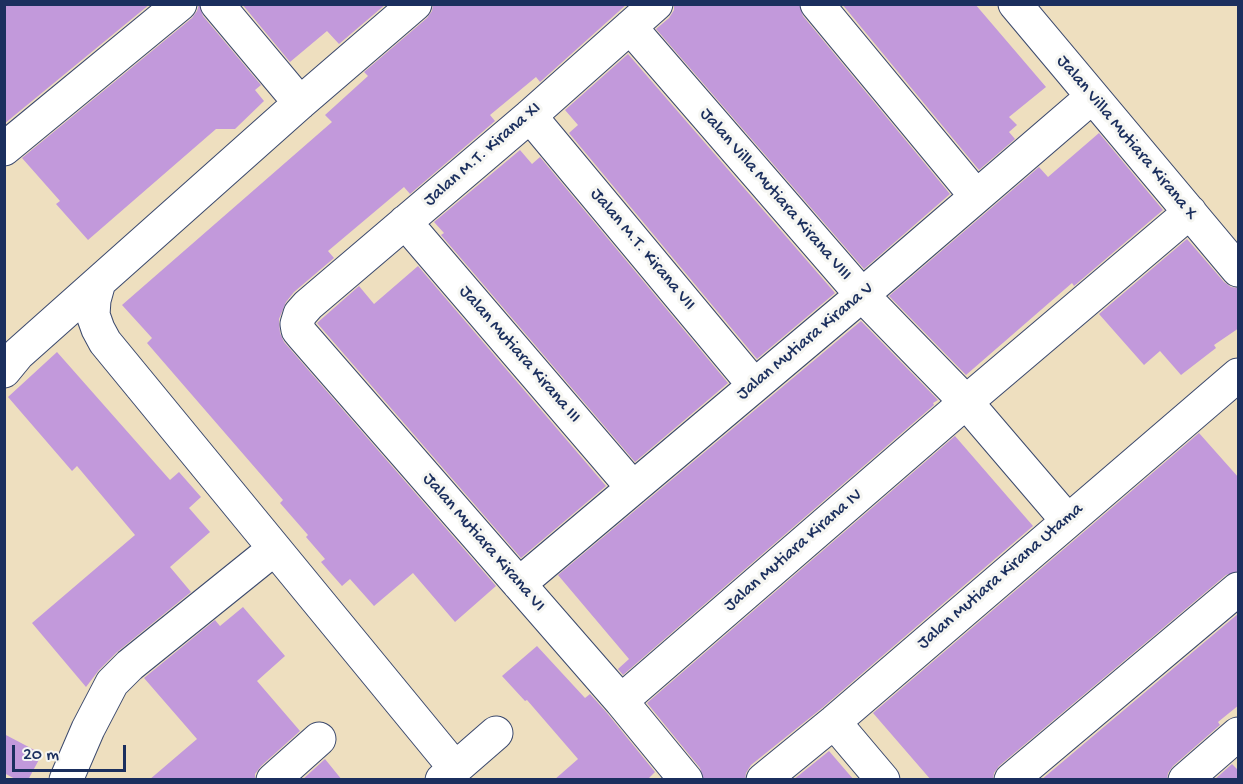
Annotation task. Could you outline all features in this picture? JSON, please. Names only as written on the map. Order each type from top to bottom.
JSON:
[{"type":"street","points":[[4,149],[180,4]]},
{"type":"street","points":[[217,4],[300,103]]},
{"type":"street","name":"Jalan M.T. Kirana XI","points":[[308,305],[530,116],[656,4]]},
{"type":"street","points":[[817,4],[976,196]]},
{"type":"street","name":"Jalan Villa Mutiara Kirana X","points":[[1015,4],[1239,270]]},
{"type":"street","points":[[4,371],[18,354],[412,6]]},
{"type":"street","name":"Jalan Villa Mutiara Kirana VIII","points":[[630,27],[862,295],[966,402],[1067,520]]},
{"type":"street","name":"Jalan Mutiara Kirana V","points":[[519,584],[862,295],[1092,97]]},
{"type":"street","name":"Jalan M.T. Kirana VII","points":[[530,116],[754,385]]},
{"type":"street","name":"Jalan Mutiara Kirana IV","points":[[621,701],[966,402],[1190,212]]},
{"type":"street","name":"Jalan Mutiara Kirana III","points":[[405,222],[633,488]]},
{"type":"street","points":[[99,282],[93,315],[105,342],[274,549],[448,774],[496,733]]},
{"type":"street","name":"Jalan Mutiara Kirana VI","points":[[308,305],[298,318],[298,330],[621,701],[686,780]]},
{"type":"street","name":"Jalan Mutiara Kirana Utama","points":[[763,780],[834,722],[1239,375]]},
{"type":"street","points":[[66,780],[88,729],[112,683],[130,665],[274,549]]},
{"type":"street","points":[[1011,780],[1239,589]]},
{"type":"street","points":[[834,722],[883,780]]},
{"type":"street","points":[[1185,780],[1237,738]]},
{"type":"street","points":[[273,780],[319,739]]},
{"type":"building","points":[[4,4],[150,4],[4,124]]},
{"type":"building","points":[[199,4],[203,16],[261,85],[255,90],[264,101],[235,129],[216,129],[88,240],[56,204],[60,201],[22,158],[192,18]]},
{"type":"building","points":[[242,4],[386,4],[339,44],[327,31],[290,62]]},
{"type":"building","points":[[433,4],[627,4],[540,82],[536,77],[490,115],[495,121],[410,194],[404,187],[328,251],[334,258],[294,292],[286,302],[279,319],[280,333],[284,342],[496,586],[455,622],[413,573],[374,606],[350,579],[342,586],[321,562],[325,559],[306,537],[308,535],[280,503],[283,500],[147,343],[152,338],[122,305],[332,122],[325,115],[368,76],[364,72],[427,18],[432,11]]},
{"type":"building","points":[[674,4],[799,4],[803,16],[950,194],[864,269],[656,29],[669,18],[674,10]]},
{"type":"building","points":[[842,4],[975,4],[1046,87],[1009,117],[1017,125],[1009,132],[1015,139],[979,170]]},
{"type":"building","points":[[628,54],[835,293],[757,359],[569,133],[578,125],[565,110]]},
{"type":"building","points":[[1099,133],[1163,210],[1074,286],[1072,283],[966,375],[889,296],[1039,167],[1048,177]]},
{"type":"building","points":[[520,150],[532,164],[540,157],[728,383],[635,462],[441,235],[444,233],[434,222]]},
{"type":"building","points":[[1187,239],[1224,282],[1231,287],[1239,288],[1239,328],[1214,345],[1216,348],[1181,375],[1160,351],[1144,365],[1099,314]]},
{"type":"building","points":[[418,266],[606,486],[521,558],[317,323],[359,286],[374,304]]},
{"type":"building","points":[[861,321],[938,400],[623,675],[618,669],[629,659],[558,575]]},
{"type":"building","points":[[57,352],[170,480],[179,472],[201,497],[189,508],[210,532],[170,567],[191,592],[117,652],[86,687],[32,623],[135,535],[77,466],[72,471],[8,397]]},
{"type":"building","points":[[1199,433],[1239,478],[1239,571],[1226,575],[999,766],[994,773],[993,780],[931,780],[873,713]]},
{"type":"building","points":[[955,436],[1033,526],[822,708],[751,765],[745,780],[704,780],[700,768],[647,703]]},
{"type":"building","points":[[243,607],[285,656],[257,681],[300,731],[261,766],[255,774],[255,780],[149,780],[197,739],[144,678],[215,620],[220,626]]},
{"type":"building","points":[[1239,613],[1239,705],[1173,766],[1168,773],[1167,780],[1041,780]]},
{"type":"building","points":[[537,646],[585,698],[590,694],[607,713],[655,772],[647,780],[554,780],[578,759],[527,700],[525,701],[502,676]]},
{"type":"building","points":[[4,734],[42,754],[28,780],[17,780],[4,773]]},
{"type":"building","points":[[829,751],[854,780],[793,780]]},
{"type":"building","points":[[325,759],[342,780],[302,780]]},
{"type":"building","points":[[1232,764],[1239,771],[1239,780],[1214,780]]}]
